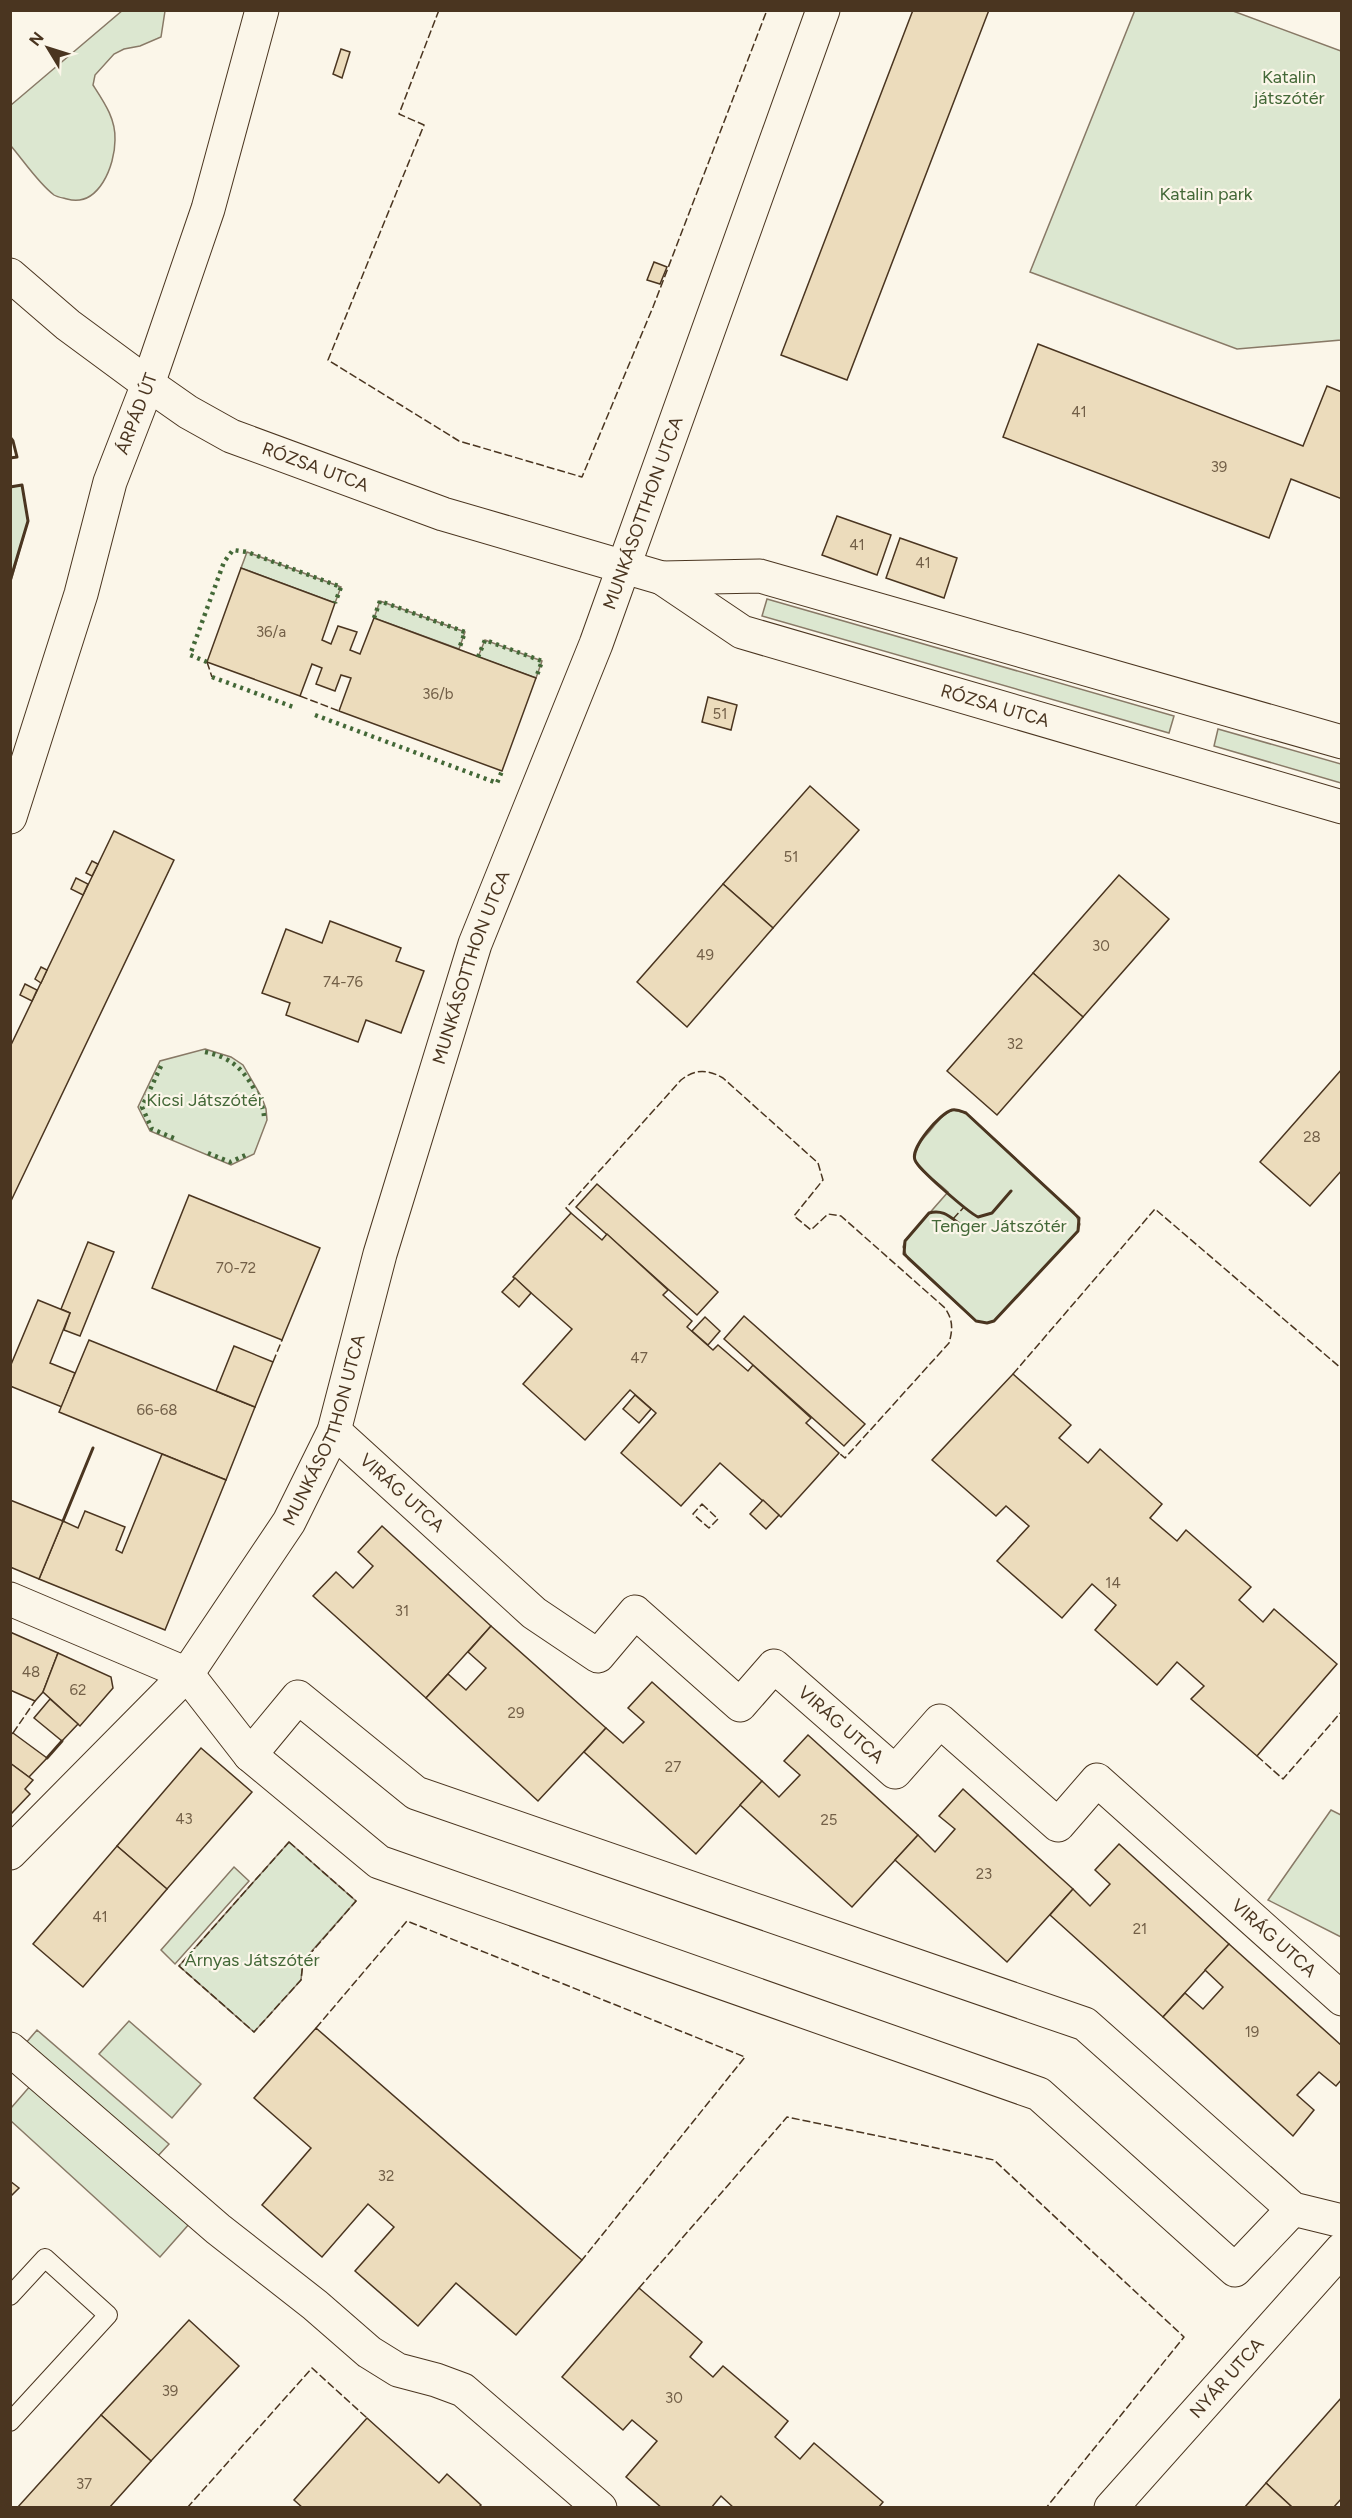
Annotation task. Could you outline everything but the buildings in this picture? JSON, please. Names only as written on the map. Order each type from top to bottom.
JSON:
[{"type":"street","name":"ÁRPÁD ÚT","points":[[10,817],[81,594],[110,482],[148,384],[208,209],[262,10]]},
{"type":"street","name":"MUNKÁSOTTHON UTCA","points":[[10,1853],[187,1674],[289,1522],[334,1431],[380,1254],[475,944],[588,664],[823,10]]},
{"type":"street","name":"RÓZSA UTCA","points":[[10,275],[68,325],[148,384],[188,412],[231,436],[443,514],[662,578],[742,632],[1341,807]]},
{"type":"street","name":"RÓZSA UTCA","points":[[662,578],[760,576],[1341,742]]},
{"type":"street","name":"VIRÁG UTCA","points":[[334,1431],[534,1613],[598,1656],[635,1612],[740,1705],[774,1666],[895,1772],[940,1721],[1058,1825],[1097,1780],[1341,1999]]},
{"type":"street","points":[[10,1599],[187,1674],[250,1755],[380,1862],[1039,2094],[1235,2270],[1293,2209]]},
{"type":"street","points":[[250,1755],[298,1697],[416,1793],[1085,2024],[1293,2209],[1341,2221]]},
{"type":"street","points":[[10,2049],[219,2229],[315,2305],[369,2352],[398,2370],[463,2390],[600,2508]]},
{"type":"street","name":"NYÁR UTCA","points":[[1111,2508],[1341,2249]]},
{"type":"lane","points":[[10,2296],[45,2258],[108,2315],[10,2422]]},
{"type":"green space","points":[[123,10],[165,11],[161,37],[114,54],[95,75],[93,85],[114,125],[115,140],[112,161],[103,182],[88,197],[78,200],[54,195],[31,172],[11,146],[11,105]]},
{"type":"green space","name":"Katalin park","points":[[1135,10],[1233,11],[1341,51],[1341,340],[1237,349],[1030,272]]},
{"type":"green space","points":[[22,485],[28,521],[11,581],[11,487]]},
{"type":"green space","points":[[247,552],[341,587],[335,603],[241,568]]},
{"type":"green space","points":[[767,599],[1174,716],[1169,733],[762,616]]},
{"type":"green space","points":[[380,601],[465,632],[459,649],[374,618]]},
{"type":"green space","points":[[485,640],[542,661],[536,678],[478,657]]},
{"type":"green space","points":[[1218,729],[1341,764],[1341,783],[1214,746]]},
{"type":"green space","name":"Kicsi Játszótér","points":[[205,1049],[231,1057],[243,1065],[266,1109],[267,1120],[254,1154],[231,1165],[150,1131],[138,1107],[160,1061]]},
{"type":"green space","name":"Tenger Játszótér","points":[[953,1110],[966,1113],[1074,1212],[1080,1224],[1078,1231],[994,1321],[987,1323],[976,1321],[908,1259],[903,1247],[905,1241],[948,1192],[923,1172],[915,1159],[920,1143],[940,1119]]},
{"type":"green space","points":[[1331,1810],[1341,1815],[1341,1937],[1268,1900]]},
{"type":"green space","name":"Árnyas Játszótér","points":[[289,1842],[356,1901],[303,1961],[301,1980],[254,2032],[179,1966]]},
{"type":"green space","points":[[234,1867],[249,1881],[175,1964],[161,1950]]},
{"type":"green space","points":[[129,2021],[201,2084],[172,2118],[99,2054]]},
{"type":"green space","points":[[37,2030],[169,2144],[156,2158],[25,2044]]},
{"type":"green space","points":[[31,2085],[190,2223],[160,2257],[11,2121],[11,2108]]},
{"type":"hedge","points":[[207,662],[190,655],[224,562],[233,550],[247,552],[341,587],[335,603]]},
{"type":"hedge","points":[[374,618],[380,601],[465,632],[459,649]]},
{"type":"hedge","points":[[478,657],[485,640],[542,661],[536,678]]},
{"type":"hedge","points":[[212,677],[296,708]]},
{"type":"hedge","points":[[315,715],[497,783],[502,771]]},
{"type":"hedge","points":[[205,1052],[228,1060],[240,1069],[258,1096],[264,1116]]},
{"type":"hedge","points":[[161,1066],[142,1107],[152,1129],[176,1139]]},
{"type":"hedge","points":[[208,1153],[230,1162],[248,1154]]},
{"type":"fence","points":[[439,10],[399,114],[424,125],[328,360],[459,441],[582,477],[653,307],[767,10]]},
{"type":"fence","points":[[1337,10],[1342,12]]},
{"type":"fence","points":[[207,662],[212,677]]},
{"type":"fence","points":[[300,696],[339,711]]},
{"type":"fence","points":[[571,1213],[566,1208],[681,1080],[696,1072],[712,1073],[723,1078],[818,1163],[823,1180],[794,1216],[811,1230],[828,1214],[841,1216],[945,1308],[952,1325],[949,1343],[845,1458],[839,1453]]},
{"type":"fence","points":[[953,1219],[964,1207]]},
{"type":"fence","points":[[1013,1374],[1155,1209],[1342,1369]]},
{"type":"fence","points":[[273,1362],[282,1340]]},
{"type":"fence","points":[[702,1504],[718,1519],[709,1528],[693,1514],[702,1504]]},
{"type":"fence","points":[[13,1733],[35,1701]]},
{"type":"fence","points":[[1257,1756],[1283,1779],[1342,1711]]},
{"type":"fence","points":[[289,1842],[356,1901],[303,1962],[301,1980],[254,2032],[179,1966],[289,1842]]},
{"type":"fence","points":[[316,2028],[407,1921],[745,2057],[582,2260]]},
{"type":"fence","points":[[639,2288],[787,2117],[994,2160],[1184,2337],[1046,2508]]},
{"type":"fence","points":[[187,2508],[312,2368],[367,2418]]},
{"type":"wall","points":[[10,437],[17,457],[10,458]]},
{"type":"wall","points":[[10,487],[22,485],[28,521],[10,581]]},
{"type":"wall","points":[[961,1225],[942,1213],[929,1213],[905,1241],[904,1254],[976,1321],[987,1323],[994,1321],[1078,1231],[1079,1218],[966,1113],[952,1110],[940,1117],[921,1140],[915,1155],[918,1165],[944,1190],[978,1217],[992,1213],[1011,1191]]},
{"type":"wall","points":[[63,1521],[93,1448]]},
{"type":"wall","points":[[47,1758],[62,1741]]},
{"type":"park label","name":"Katalin játszótér","points":[[1289,88]]}]
